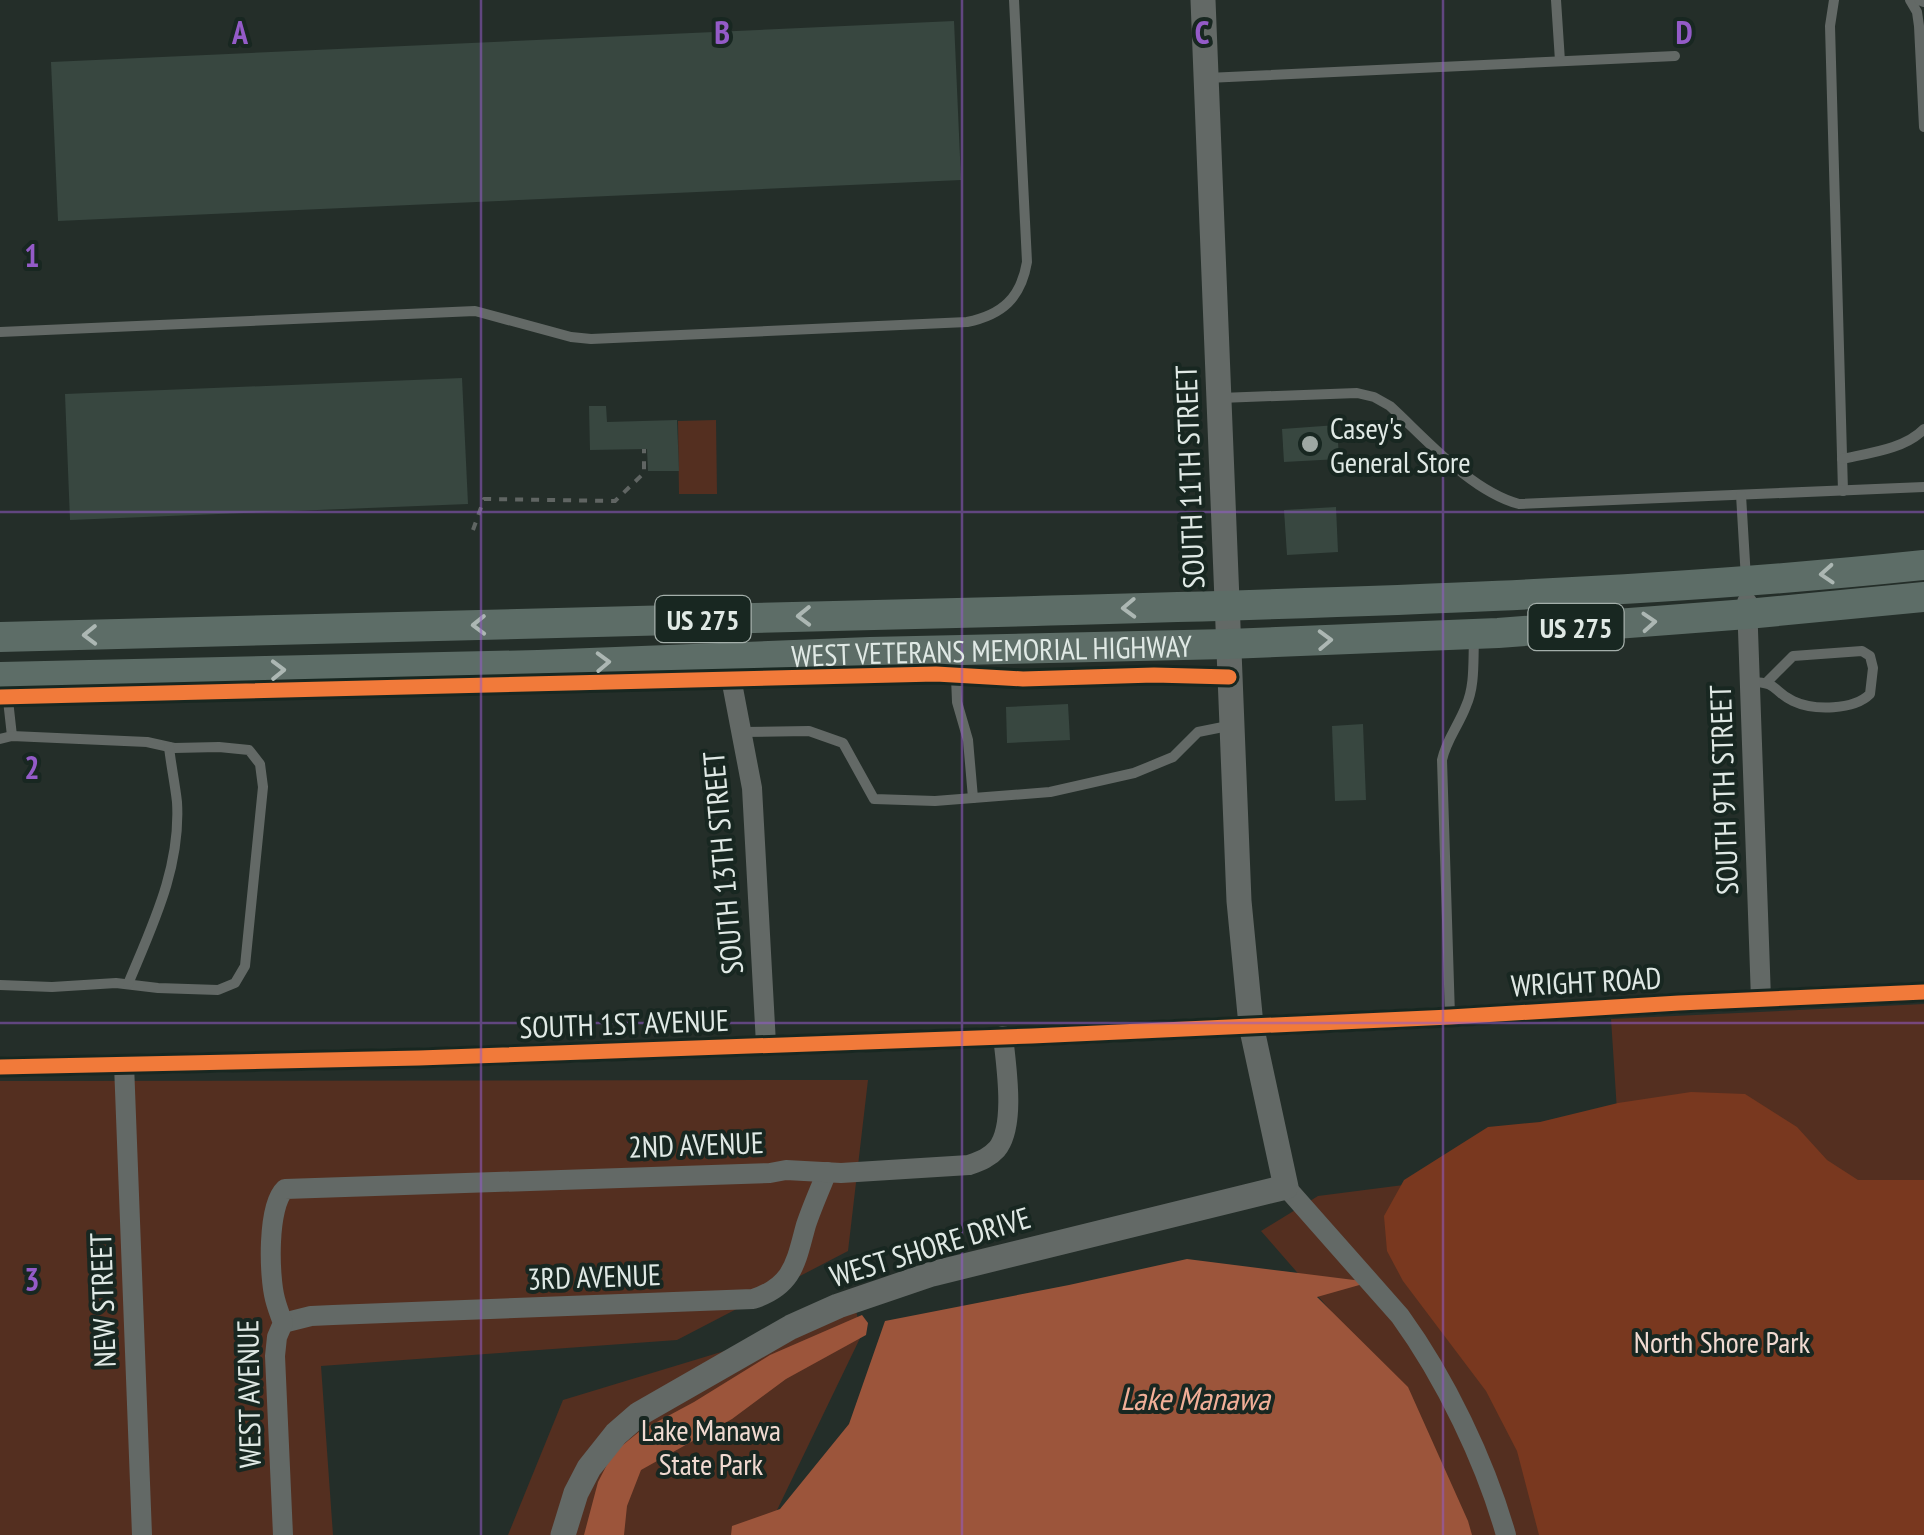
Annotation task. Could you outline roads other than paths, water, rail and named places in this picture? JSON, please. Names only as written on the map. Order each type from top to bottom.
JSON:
[{"type":"main road","name":"WEST VETERANS MEMORIAL HIGHWAY","points":[[0,637],[1500,596],[1924,565]]},
{"type":"main road","name":"WEST VETERANS MEMORIAL HIGHWAY","points":[[3,676],[538,665],[1475,634],[1924,597]]},
{"type":"street","name":"SOUTH 11TH STREET","points":[[1202,0],[1239,900],[1250,1024],[1286,1187]]},
{"type":"street","name":"SOUTH 9TH STREET","points":[[1746,580],[1758,682],[1760,999]]},
{"type":"street","name":"SOUTH 13TH STREET","points":[[728,618],[729,657],[752,788],[766,1044]]},
{"type":"street","name":"WRIGHT ROAD","points":[[1250,1024],[1924,992]]},
{"type":"street","name":"SOUTH 1ST AVENUE","points":[[0,1067],[419,1058],[1250,1024]]},
{"type":"street","name":"2ND AVENUE","points":[[280,1193],[291,1187],[969,1166],[998,1148],[1006,1134],[1003,1036]]},
{"type":"street","name":"NEW STREET","points":[[124,1064],[142,1535]]},
{"type":"street","name":"3RD AVENUE","points":[[283,1322],[310,1316],[754,1299],[773,1291],[795,1267],[807,1222],[828,1172]]},
{"type":"street","name":"WEST SHORE DRIVE","points":[[563,1535],[589,1468],[616,1434],[638,1414],[791,1327],[838,1306],[932,1274],[1286,1187]]},
{"type":"street","points":[[1286,1187],[1416,1338],[1474,1451],[1506,1535]]},
{"type":"street","name":"WEST AVENUE","points":[[280,1193],[271,1227],[273,1292],[283,1322],[274,1356],[283,1535]]},
{"type":"lane","points":[[0,332],[475,311],[592,339],[986,318],[1014,297],[1024,280],[1027,262],[1014,0]]},
{"type":"lane","points":[[1556,0],[1560,61]]},
{"type":"lane","points":[[1834,0],[1830,26],[1843,491]]},
{"type":"lane","points":[[1910,0],[1919,26],[1924,127]]},
{"type":"lane","points":[[1206,78],[1675,56]]},
{"type":"lane","points":[[1219,398],[1358,393],[1374,397],[1390,406],[1480,488],[1519,504],[1924,487]]},
{"type":"lane","points":[[1842,459],[1885,450],[1924,429]]},
{"type":"lane","points":[[1741,496],[1746,580]]},
{"type":"lane","points":[[1450,1017],[1442,760],[1468,704],[1475,634]]},
{"type":"lane","points":[[955,651],[957,702],[968,740],[973,798]]},
{"type":"lane","points":[[1862,651],[1870,656],[1873,668],[1870,694],[1862,702],[1841,706],[1794,702],[1758,682],[1793,656],[1823,652],[1862,651]]},
{"type":"lane","points":[[0,984],[116,983],[218,990],[235,983],[244,966],[264,787],[260,764],[248,750],[6,737],[3,676]]},
{"type":"lane","points":[[741,732],[809,732],[843,743],[874,799],[935,800],[1050,792],[1134,773],[1173,757],[1198,732],[1231,725]]},
{"type":"lane","points":[[128,984],[166,894],[175,847],[177,804],[169,747]]},
{"type":"water","name":"Lake Manawa","points":[[1187,1259],[1370,1282],[1317,1297],[1408,1387],[1472,1535],[731,1535],[732,1526],[780,1509],[849,1424],[885,1321]]},
{"type":"water","points":[[862,1315],[868,1323],[866,1335],[786,1379],[732,1419],[641,1470],[627,1506],[624,1535],[584,1535],[598,1482],[613,1453],[640,1431],[770,1355]]},
{"type":"place","name":"Casey's General Store","points":[[1310,444]]},
{"type":"park label","name":"North Shore Park","points":[[1722,1341]]},
{"type":"park label","name":"Lake Manawa State Park","points":[[711,1446]]}]
